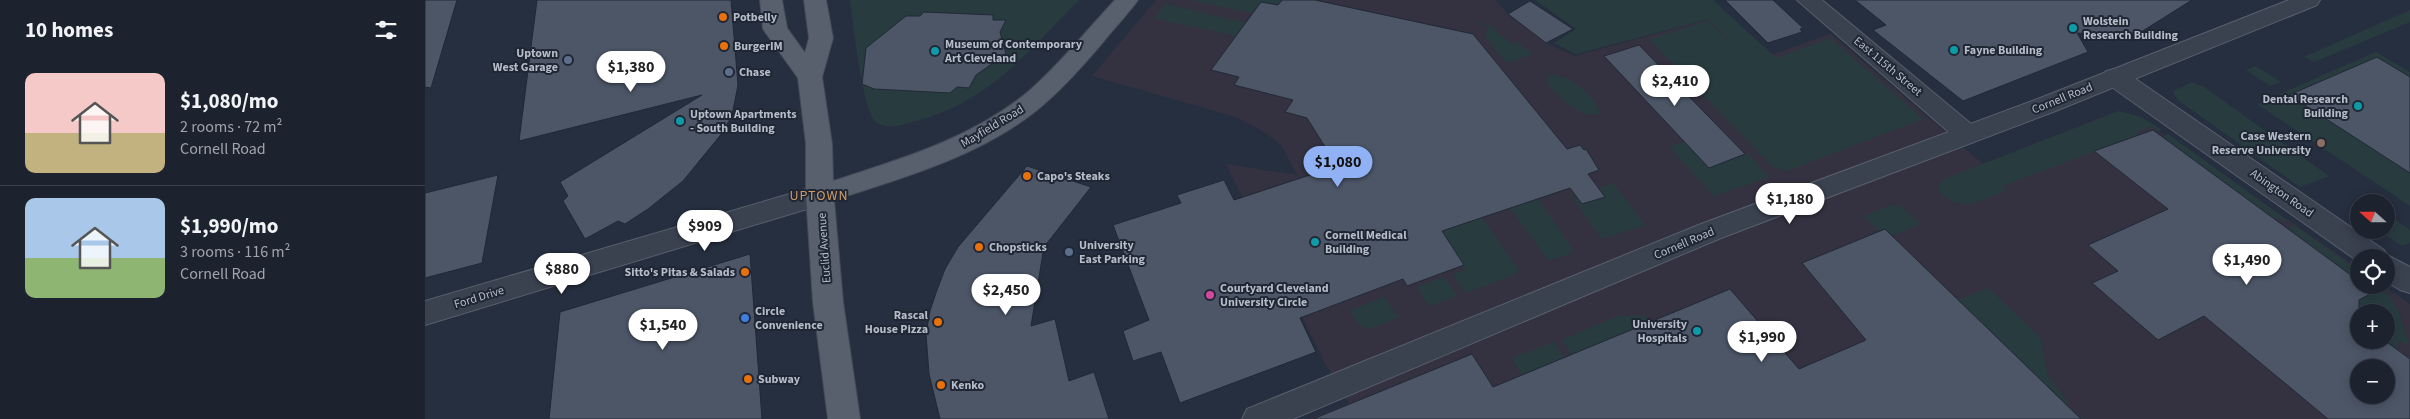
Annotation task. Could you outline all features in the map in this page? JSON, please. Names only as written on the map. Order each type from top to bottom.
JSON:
[{"type":"main road","name":"Euclid Avenue","points":[[771,0],[775,29],[810,77]]},
{"type":"main road","name":"Euclid Avenue","points":[[815,0],[821,38],[810,77],[819,144],[820,195],[828,302],[844,419]]},
{"type":"main road","name":"Mayfield Road","points":[[820,195],[930,158],[961,145],[1007,120],[1043,91],[1127,0]]},
{"type":"street","name":"East 115th Street","points":[[1808,0],[1967,134]]},
{"type":"street","name":"Cornell Road","points":[[1258,419],[1711,231],[1886,167],[2309,0]]},
{"type":"street","name":"Abington Road","points":[[2115,77],[2362,249]]},
{"type":"street","name":"Ford Drive","points":[[425,313],[820,195]]},
{"type":"street","points":[[2395,272],[2410,282]]},
{"type":"shaded area","points":[[1156,0],[1495,0],[1508,14],[1548,44],[1575,56],[1709,19],[1756,60],[1831,34],[1983,164],[2116,112],[2135,115],[2350,263],[2350,294],[2395,294],[2410,304],[2410,419],[1309,419],[1349,403],[1325,363],[1226,164],[1297,175],[1281,145],[1261,130],[1236,117],[1092,76]]},
{"type":"green space","points":[[850,0],[1079,0],[1023,57],[985,89],[964,102],[940,113],[904,124],[884,126],[876,122],[866,101]]},
{"type":"green space","points":[[1189,0],[1282,0],[1278,5],[1261,2],[1253,13]]},
{"type":"green space","points":[[1535,0],[1713,0],[1776,58],[1830,38],[1923,119],[1787,171],[1773,167],[1649,39],[1708,21],[1739,50],[1709,19],[1576,54],[1554,43],[1576,29]]},
{"type":"green space","points":[[1166,4],[1246,23],[1236,36],[1154,18]]},
{"type":"green space","points":[[2410,10],[2410,22],[2314,62],[2304,57]]},
{"type":"green space","points":[[1476,22],[1498,28],[1494,30],[1512,44],[1517,42],[1533,54],[1507,63],[1485,37],[1489,27]]},
{"type":"green space","points":[[2376,52],[2410,72],[2410,206],[2395,196],[2395,194],[2392,194],[2257,104]]},
{"type":"green space","points":[[2256,66],[2281,82],[2270,86],[2246,70]]},
{"type":"green space","points":[[1548,75],[1556,75],[1572,81],[1580,87],[1593,100],[1600,114],[1592,115],[1571,106],[1548,84]]},
{"type":"green space","points":[[2192,82],[2204,87],[2329,176],[2300,187],[2179,101],[2173,93],[2175,90]]},
{"type":"green space","points":[[2119,111],[2141,117],[2162,130],[2158,131],[2151,126],[2138,131],[2140,134],[2003,186],[2006,191],[1978,202],[1962,204],[1954,202],[1937,189],[1944,179]]},
{"type":"green space","points":[[2168,134],[2287,220],[2283,221],[2278,217],[2274,219],[2163,137]]},
{"type":"green space","points":[[1684,142],[1709,168],[1748,154],[1769,177],[1714,196],[1669,147]]},
{"type":"green space","points":[[1409,180],[1482,218],[1519,270],[1512,276],[1465,293],[1453,275],[1466,269]]},
{"type":"green space","points":[[1613,183],[1645,225],[1602,239],[1566,189],[1582,204],[1604,197],[1599,188]]},
{"type":"green space","points":[[1538,199],[1573,250],[1568,255],[1548,260],[1510,208]]},
{"type":"green space","points":[[1891,205],[1901,206],[1920,224],[1892,236],[1884,229],[1879,231],[1864,216]]},
{"type":"green space","points":[[2395,219],[2410,230],[2410,243],[2402,246],[2392,239],[2395,239]]},
{"type":"green space","points":[[2294,225],[2350,265],[2350,274],[2287,229]]},
{"type":"green space","points":[[1445,277],[1457,296],[1429,306],[1417,286]]},
{"type":"green space","points":[[1988,288],[2040,337],[2048,376],[2069,404],[2067,405],[1958,300]]},
{"type":"green space","points":[[2369,294],[2388,294],[2395,304],[2350,304]]},
{"type":"green space","points":[[1384,297],[1398,317],[1370,329],[1359,325],[1350,311]]},
{"type":"green space","points":[[2395,304],[2409,344],[2398,341],[2398,350],[2395,348]]},
{"type":"green space","points":[[1644,315],[1650,322],[1572,355],[1562,340],[1617,316]]},
{"type":"green space","points":[[1554,342],[1564,358],[1522,375],[1512,358]]},
{"type":"building","points":[[425,0],[457,0],[431,88],[425,87]]},
{"type":"building","name":"Uptown Apartments - South Building","points":[[537,0],[731,0],[738,85],[732,115],[723,132],[683,181],[648,209],[625,224],[618,221],[585,239],[563,201],[568,196],[560,182],[702,95],[519,141]]},
{"type":"building","points":[[1282,0],[1315,0],[1473,34],[1567,149],[1580,145],[1584,150],[1586,149],[1599,170],[1588,174],[1605,197],[1582,204],[1570,188],[1442,231],[1464,265],[1407,286],[1403,279],[1300,318],[1316,352],[1180,403],[1161,352],[1133,361],[1123,331],[1149,320],[1113,225],[1181,203],[1177,195],[1224,180],[1234,200],[1337,166],[1307,118],[1285,112],[1293,100],[1234,85],[1239,77],[1211,70],[1261,2],[1278,5]]},
{"type":"building","points":[[1725,0],[1773,0],[1803,28],[1800,29],[1802,32],[1768,43]]},
{"type":"building","points":[[1855,0],[2192,0],[2141,32],[2121,35],[2077,33],[2088,52],[1963,101],[1873,30],[1886,25]]},
{"type":"building","points":[[1530,1],[1573,29],[1546,43],[1508,14]]},
{"type":"building","name":"Museum of Contemporary Art Cleveland","points":[[924,12],[993,15],[993,20],[1006,20],[1000,32],[1006,54],[976,75],[969,88],[957,87],[950,93],[874,89],[862,84],[866,48],[906,16],[920,16]]},
{"type":"building","points":[[1639,45],[1745,154],[1709,168],[1604,56]]},
{"type":"building","name":"Dental Research Building","points":[[2377,57],[2410,77],[2410,173],[2289,95]]},
{"type":"building","points":[[2153,130],[2350,274],[2350,294],[2370,294],[2359,300],[2359,304],[2350,304],[2350,349],[2395,348],[2410,359],[2410,419],[2328,419],[2204,316],[2158,340],[2092,283],[2118,271],[2088,245],[2168,209],[2094,151]]},
{"type":"building","points":[[1027,166],[1091,187],[1044,247],[1031,326],[1055,319],[1069,381],[1094,372],[1109,419],[940,419],[929,374],[926,334],[930,311],[937,290],[945,269],[958,247]]},
{"type":"building","points":[[498,175],[482,263],[425,278],[425,193]]},
{"type":"building","name":"University Hospitals","points":[[1885,229],[2081,419],[1313,419],[1472,354],[1493,387],[1730,289],[1799,369],[1866,340],[1802,263]]},
{"type":"building","points":[[750,254],[762,419],[549,419],[560,312]]},
{"type":"place","name":"Potbelly","points":[[723,17]]},
{"type":"place","name":"Wolstein Research Building","points":[[2073,28]]},
{"type":"place","name":"BurgerIM","points":[[724,46]]},
{"type":"place","name":"Fayne Building","points":[[1954,50]]},
{"type":"place","name":"Museum of Contemporary Art Cleveland","points":[[935,51]]},
{"type":"place","name":"Uptown West Garage","points":[[568,60]]},
{"type":"place","name":"Chase","points":[[729,72]]},
{"type":"place","name":"Dental Research Building","points":[[2358,106]]},
{"type":"place","name":"Uptown Apartments - South Building","points":[[680,121]]},
{"type":"place","name":"Case Western Reserve University","points":[[2321,143]]},
{"type":"place","name":"Capo's Steaks","points":[[1027,176]]},
{"type":"place","name":"Cornell Medical Building","points":[[1315,242]]},
{"type":"place","name":"Chopsticks","points":[[979,247]]},
{"type":"place","name":"University East Parking","points":[[1069,252]]},
{"type":"place","name":"Sitto's Pitas & Salads","points":[[745,272]]},
{"type":"place","name":"Courtyard Cleveland University Circle","points":[[1210,295]]},
{"type":"place","name":"Circle Convenience","points":[[745,318]]},
{"type":"place","name":"Rascal House Pizza","points":[[938,322]]},
{"type":"place","name":"University Hospitals","points":[[1697,331]]},
{"type":"place","name":"Subway","points":[[748,379]]},
{"type":"place","name":"Kenko","points":[[941,385]]},
{"type":"district","name":"UPTOWN","points":[[819,195]]}]
